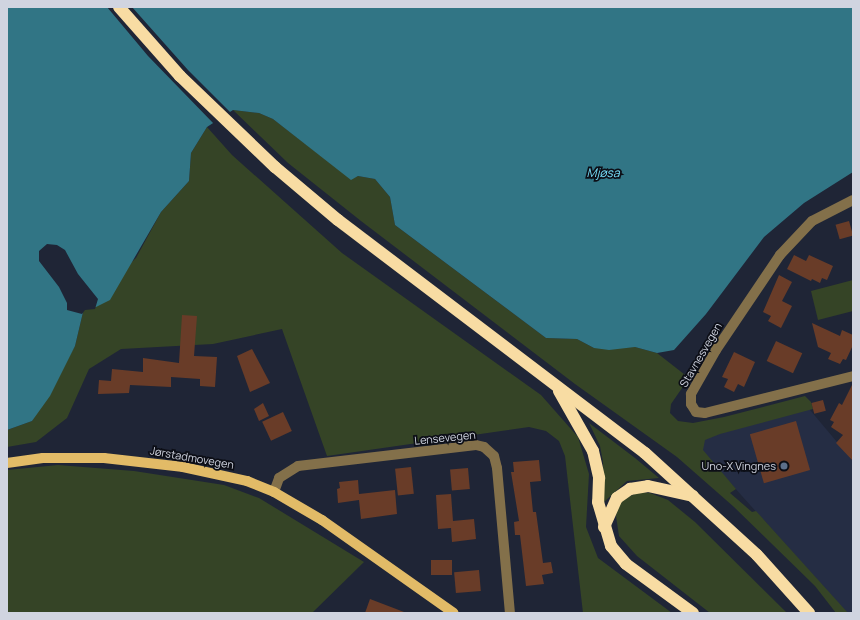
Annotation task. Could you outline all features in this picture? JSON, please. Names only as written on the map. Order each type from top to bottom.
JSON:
[{"type":"highway","points":[[119,7],[175,70],[244,139],[338,220],[645,453],[695,497],[756,555],[809,613]]},
{"type":"highway","points":[[557,387],[594,451],[599,478],[598,502],[604,527],[611,546],[621,558],[693,613]]},
{"type":"highway","points":[[604,527],[617,498],[630,489],[648,486],[695,497]]},
{"type":"main road","name":"Jørstadmovegen","points":[[7,463],[42,458],[104,458],[216,472],[274,492],[322,520],[454,613]]},
{"type":"street","name":"Stavnesvegen","points":[[853,200],[812,221],[780,255],[716,350],[691,394],[690,404],[696,412],[705,413],[853,376]]},
{"type":"street","name":"Lensevegen","points":[[274,492],[279,478],[298,466],[476,445],[484,447],[494,456],[497,468],[510,613]]},
{"type":"shaded area","points":[[805,404],[853,461],[853,613],[847,613],[698,447],[703,439]]},
{"type":"green space","points":[[233,110],[259,113],[273,119],[351,179],[358,176],[375,179],[390,197],[395,225],[546,338],[577,339],[594,348],[635,347],[657,353],[689,378],[671,404],[670,413],[678,421],[693,423],[724,417],[805,396],[811,402],[813,409],[720,434],[705,440],[703,450],[736,489],[730,493],[752,512],[756,511],[848,613],[836,613],[815,586],[734,507],[677,457],[575,384],[361,221],[288,163]]},
{"type":"green space","points":[[207,127],[232,155],[342,253],[541,395],[578,437],[589,474],[586,527],[598,558],[672,613],[583,613],[565,456],[559,441],[546,431],[529,427],[327,456],[282,329],[213,344],[121,349],[89,369],[67,418],[36,442],[7,447],[7,430],[32,421],[75,346],[84,308],[136,258],[161,212],[189,181],[191,153]]},
{"type":"green space","points":[[853,280],[853,311],[818,320],[811,291]]},
{"type":"green space","points":[[589,423],[659,478],[627,481],[604,502],[603,462],[600,446]]},
{"type":"green space","points":[[58,465],[134,471],[224,485],[259,498],[364,562],[312,613],[7,613],[7,470]]},
{"type":"green space","points":[[639,492],[650,493],[668,500],[695,522],[787,613],[710,613],[637,556],[619,536],[616,516],[618,506],[624,499]]},
{"type":"water","name":"Mjøsa","points":[[7,7],[853,7],[853,172],[804,203],[764,237],[706,314],[674,350],[657,353],[635,347],[609,350],[594,348],[577,339],[546,338],[395,225],[390,197],[375,179],[358,176],[351,180],[273,119],[259,113],[233,110],[207,127],[191,153],[189,181],[161,212],[110,300],[96,307],[84,308],[75,346],[50,396],[32,421],[7,430]]},
{"type":"pier","points":[[107,7],[132,7],[188,70],[231,113],[214,124],[148,56]]},
{"type":"pier","points":[[47,244],[57,245],[65,250],[78,274],[98,299],[95,309],[85,310],[82,314],[67,310],[67,303],[59,287],[39,261],[39,251]]},
{"type":"building","points":[[849,221],[853,235],[840,239],[836,225]]},
{"type":"building","points":[[794,255],[806,261],[809,255],[833,266],[827,280],[822,278],[820,283],[812,279],[811,281],[787,269]]},
{"type":"building","points":[[779,275],[792,282],[782,301],[792,306],[781,328],[768,321],[771,316],[763,312]]},
{"type":"building","points":[[182,315],[197,316],[194,356],[217,357],[215,387],[200,386],[200,379],[171,377],[171,387],[130,385],[129,393],[98,394],[99,380],[111,381],[112,369],[143,372],[143,358],[179,363]]},
{"type":"building","points":[[812,323],[840,336],[842,330],[853,335],[853,345],[846,360],[843,359],[840,364],[828,359],[831,353],[818,347]]},
{"type":"building","points":[[776,341],[802,353],[793,373],[767,361]]},
{"type":"building","points":[[252,349],[270,383],[250,392],[237,356]]},
{"type":"building","points":[[734,352],[755,362],[744,387],[738,384],[734,392],[724,387],[728,379],[722,377]]},
{"type":"building","points":[[853,383],[853,461],[836,443],[843,435],[831,427],[834,422],[830,420],[839,403],[842,405]]},
{"type":"building","points":[[823,400],[826,411],[814,414],[811,403]]},
{"type":"building","points":[[263,403],[269,416],[259,421],[254,409]]},
{"type":"building","points":[[283,412],[292,431],[271,441],[262,422]]},
{"type":"building","points":[[796,421],[810,470],[764,483],[750,434]]},
{"type":"building","points":[[539,460],[541,481],[530,482],[533,512],[536,512],[543,563],[551,562],[553,573],[542,575],[544,584],[526,586],[520,535],[515,535],[514,522],[519,521],[511,472],[514,472],[513,462]]},
{"type":"building","points":[[411,467],[414,494],[398,496],[395,469]]},
{"type":"building","points":[[468,468],[470,489],[452,490],[450,470]]},
{"type":"building","points":[[358,480],[359,494],[395,490],[397,514],[361,519],[359,500],[338,503],[337,489],[340,488],[339,482]]},
{"type":"building","points":[[451,494],[453,521],[474,519],[476,539],[452,542],[451,528],[438,529],[436,495]]},
{"type":"building","points":[[431,560],[452,560],[452,575],[431,575]]},
{"type":"building","points":[[479,570],[481,591],[456,593],[454,572]]},
{"type":"building","points":[[370,599],[404,612],[404,613],[365,613]]},
{"type":"place","name":"Uno-X Vingnes","points":[[784,466]]}]
